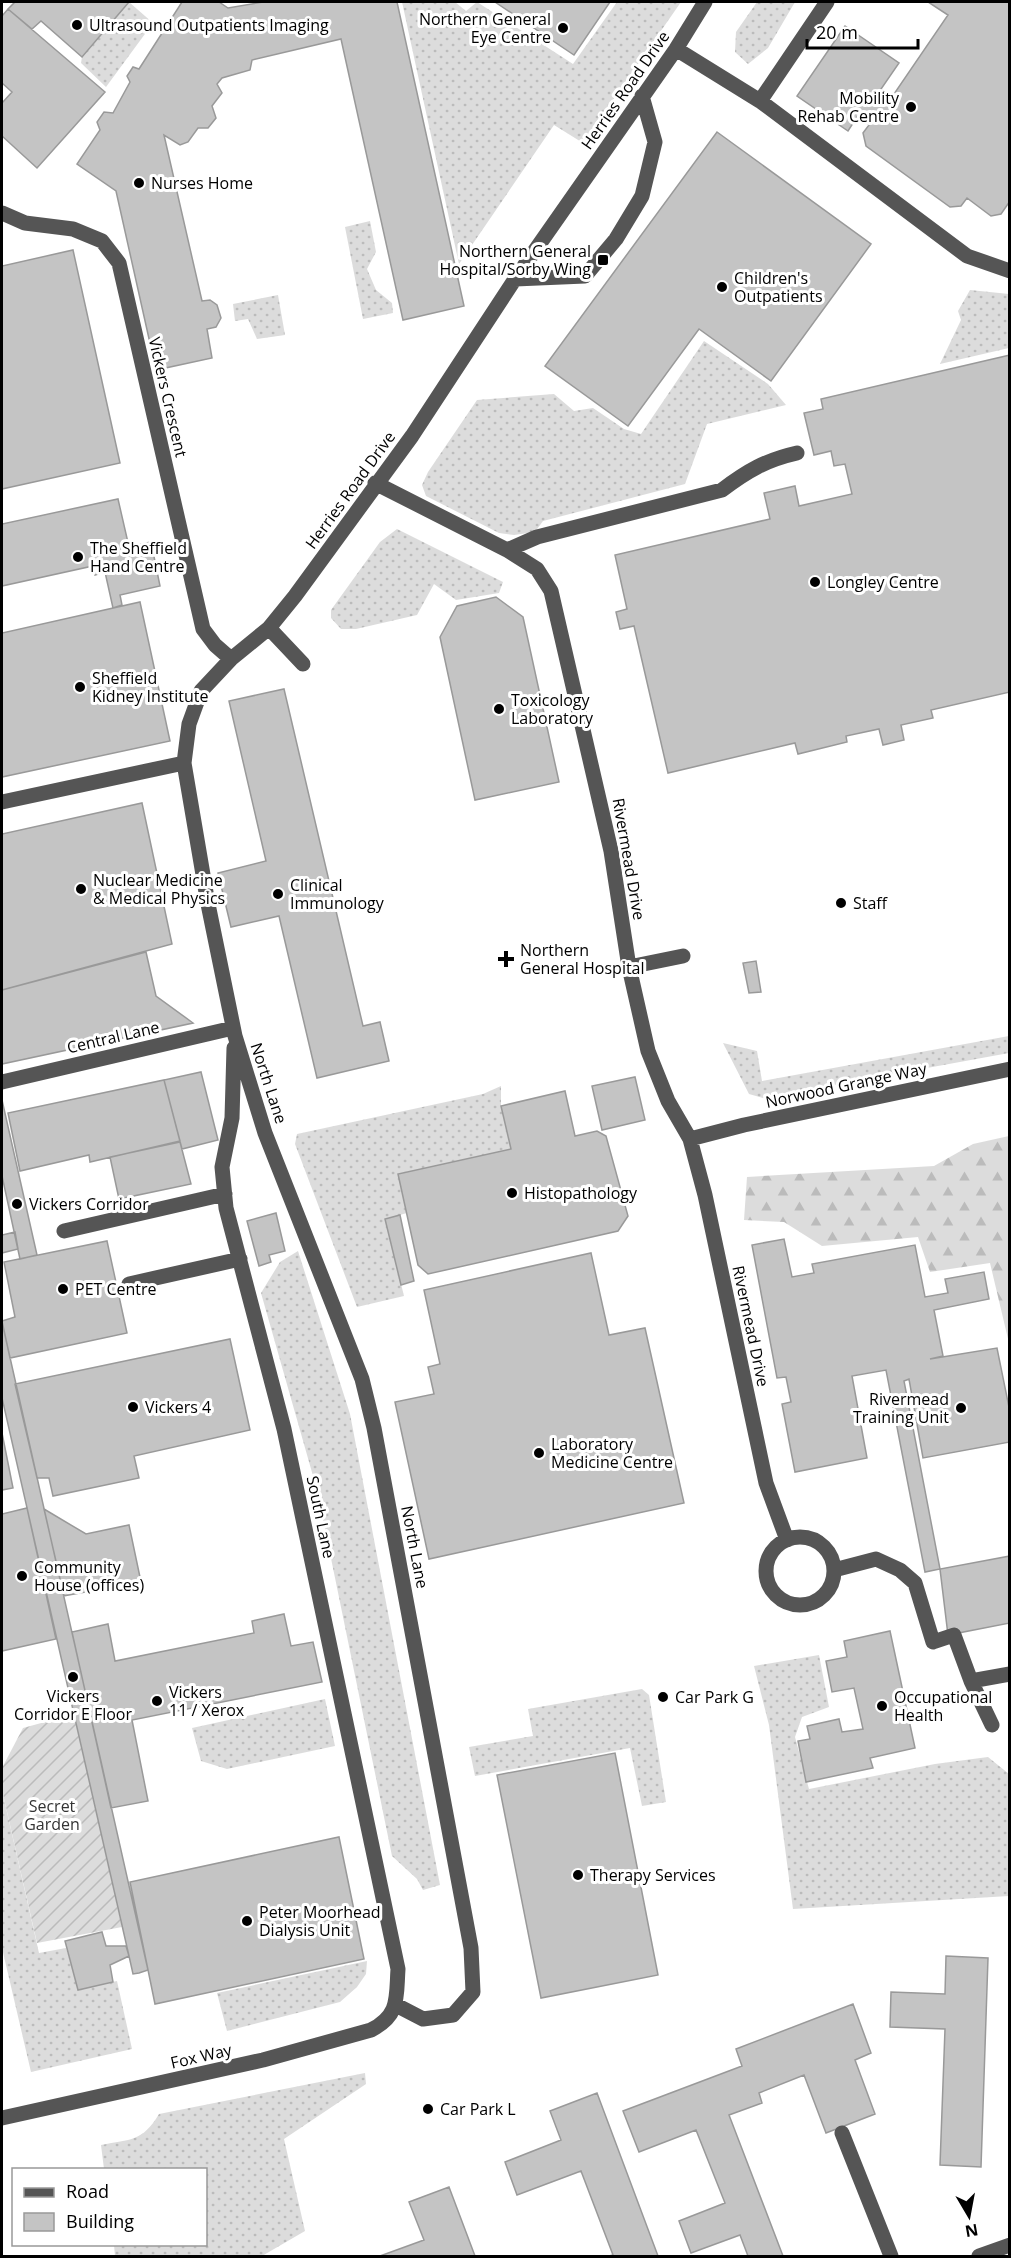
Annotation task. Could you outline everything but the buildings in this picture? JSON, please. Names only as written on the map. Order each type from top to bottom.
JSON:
[{"type":"street","name":"Herries Road Drive","points":[[234,1032],[204,882],[184,763],[189,724],[201,691],[231,659],[269,628],[295,596],[375,483],[412,436],[515,279],[676,49],[705,2]]},
{"type":"street","points":[[760,102],[827,2]]},
{"type":"street","points":[[676,49],[760,102],[967,256],[1010,271]]},
{"type":"street","points":[[515,279],[585,276],[616,239],[642,196],[655,142],[642,96]]},
{"type":"street","name":"Vickers Crescent","points":[[2,213],[25,224],[73,229],[92,236],[102,241],[119,263],[203,629],[215,645],[231,659]]},
{"type":"street","points":[[507,550],[537,537],[722,490],[741,475],[770,459],[797,453]]},
{"type":"street","name":"Rivermead Drive","points":[[375,483],[507,550],[537,569],[551,591],[611,851],[629,967],[648,1050],[668,1101],[690,1139],[705,1195],[766,1483],[787,1540]]},
{"type":"street","points":[[269,628],[303,664]]},
{"type":"street","points":[[2,802],[184,763]]},
{"type":"street","points":[[629,967],[683,956]]},
{"type":"street","name":"Central Lane","points":[[2,1082],[234,1032]]},
{"type":"street","name":"South Lane","points":[[234,1032],[231,1118],[222,1167],[225,1194],[284,1429],[396,1957],[398,1969],[396,2005]]},
{"type":"street","name":"North Lane","points":[[234,1032],[266,1133],[362,1380],[372,1418],[471,1948],[473,1992],[453,2015],[423,2019],[396,2005]]},
{"type":"street","name":"Norwood Grange Way","points":[[690,1139],[744,1125],[1010,1069]]},
{"type":"street","points":[[64,1231],[225,1194]]},
{"type":"street","points":[[129,1284],[240,1259]]},
{"type":"street","points":[[797,1537],[809,1539],[824,1546],[831,1556],[834,1570],[833,1582],[824,1596],[814,1603],[794,1605],[781,1600],[772,1591],[767,1580],[766,1569],[769,1557],[777,1546],[797,1537]]},
{"type":"street","points":[[834,1570],[876,1559],[900,1570],[915,1583],[933,1642],[954,1635],[971,1681],[992,1725]]},
{"type":"street","points":[[971,1681],[1010,1674]]},
{"type":"street","name":"Fox Way","points":[[2,2118],[263,2060],[371,2030],[385,2023],[396,2005]]},
{"type":"street","points":[[842,2133],[891,2256]]},
{"type":"street","points":[[979,2256],[1010,2245]]},
{"type":"green space","points":[[129,2],[153,23],[106,87],[81,63],[82,57]]},
{"type":"green space","points":[[402,2],[455,2],[466,11],[477,2],[573,64],[617,2],[681,2],[583,143],[554,125],[459,264]]},
{"type":"green space","points":[[757,2],[795,2],[768,48],[748,64],[735,52],[736,32]]},
{"type":"green space","points":[[370,221],[376,252],[367,269],[376,290],[392,303],[393,313],[363,319],[345,227]]},
{"type":"green space","points":[[970,290],[1009,294],[1009,348],[940,364],[961,320],[958,311]]},
{"type":"green space","points":[[278,295],[285,335],[257,339],[248,319],[235,321],[233,304]]},
{"type":"green space","points":[[704,341],[768,384],[786,405],[707,424],[685,484],[543,521],[535,532],[514,535],[499,533],[426,496],[422,485],[428,472],[477,400],[554,394],[574,411],[593,408],[624,429],[641,434]]},
{"type":"green space","points":[[397,529],[503,582],[499,593],[456,600],[434,584],[417,615],[356,629],[341,629],[331,618],[331,610],[380,542]]},
{"type":"green space","points":[[1009,1036],[1009,1053],[763,1098],[749,1094],[723,1043],[757,1051],[762,1081]]},
{"type":"green space","points":[[501,1086],[501,1106],[511,1149],[398,1174],[407,1213],[385,1219],[404,1296],[357,1307],[295,1144],[297,1134],[483,1094]]},
{"type":"green space","points":[[1009,1136],[1009,1343],[990,1263],[930,1272],[918,1237],[822,1246],[784,1222],[744,1220],[747,1177],[934,1166],[973,1144]]},
{"type":"green space","points":[[298,1251],[350,1414],[440,1885],[423,1890],[417,1879],[392,1856],[317,1490],[261,1293],[280,1262]]},
{"type":"green space","points":[[819,1655],[829,1707],[802,1717],[795,1737],[809,1789],[935,1764],[988,1757],[1009,1774],[1009,1896],[793,1909],[769,1725],[754,1666]]},
{"type":"green space","points":[[642,1689],[649,1695],[666,1802],[642,1806],[630,1748],[475,1776],[469,1747],[533,1736],[528,1709]]},
{"type":"green space","points":[[325,1699],[335,1746],[227,1769],[201,1761],[192,1728]]},
{"type":"green space","name":"Secret Garden","points":[[74,1714],[122,1927],[37,1943],[2,1790],[2,1768],[23,1728]]},
{"type":"green space","points":[[2,1790],[39,1953],[66,1948],[79,1989],[117,1981],[132,2049],[31,2072],[2,1948]]},
{"type":"green space","points":[[367,1961],[366,1974],[357,1987],[340,2002],[227,2031],[217,1993]]},
{"type":"green space","points":[[365,2073],[366,2084],[284,2139],[305,2231],[262,2256],[115,2256],[114,2246],[207,2246],[207,2168],[104,2168],[101,2145],[141,2135],[159,2114]]},
{"type":"place","name":"Ultrasound Outpatients Imaging","points":[[77,25]]},
{"type":"place","name":"Northern General Eye Centre","points":[[563,28]]},
{"type":"place","name":"Mobility Rehab Centre","points":[[911,107]]},
{"type":"place","name":"Nurses Home","points":[[139,183]]},
{"type":"place","name":"Northern General Hospital/Sorby Wing","points":[[603,260]]},
{"type":"place","name":"Children's Outpatients","points":[[722,287]]},
{"type":"place","name":"The Sheffield Hand Centre","points":[[78,557]]},
{"type":"place","name":"Longley Centre","points":[[815,582]]},
{"type":"place","name":"Sheffield Kidney Institute","points":[[80,687]]},
{"type":"place","name":"Toxicology Laboratory","points":[[499,709]]},
{"type":"place","name":"Nuclear Medicine & Medical Physics","points":[[81,889]]},
{"type":"place","name":"Clinical Immunology","points":[[278,894]]},
{"type":"place","name":"Staff","points":[[841,903]]},
{"type":"place","name":"Northern General Hospital","points":[[506,959]]},
{"type":"place","name":"Histopathology","points":[[512,1193]]},
{"type":"place","name":"Vickers Corridor","points":[[17,1204]]},
{"type":"place","name":"PET Centre","points":[[63,1289]]},
{"type":"place","name":"Vickers 4","points":[[133,1407]]},
{"type":"place","name":"Rivermead Training Unit","points":[[961,1408]]},
{"type":"place","name":"Laboratory Medicine Centre","points":[[539,1453]]},
{"type":"place","name":"Community House (offices)","points":[[22,1576]]},
{"type":"place","name":"Vickers Corridor E Floor","points":[[73,1677]]},
{"type":"place","name":"Car Park G","points":[[663,1697]]},
{"type":"place","name":"Vickers 11 / Xerox","points":[[157,1701]]},
{"type":"place","name":"Occupational Health","points":[[882,1706]]},
{"type":"place","name":"Therapy Services","points":[[578,1875]]},
{"type":"place","name":"Peter Moorhead Dialysis Unit","points":[[247,1921]]},
{"type":"place","name":"Car Park L","points":[[428,2109]]}]
